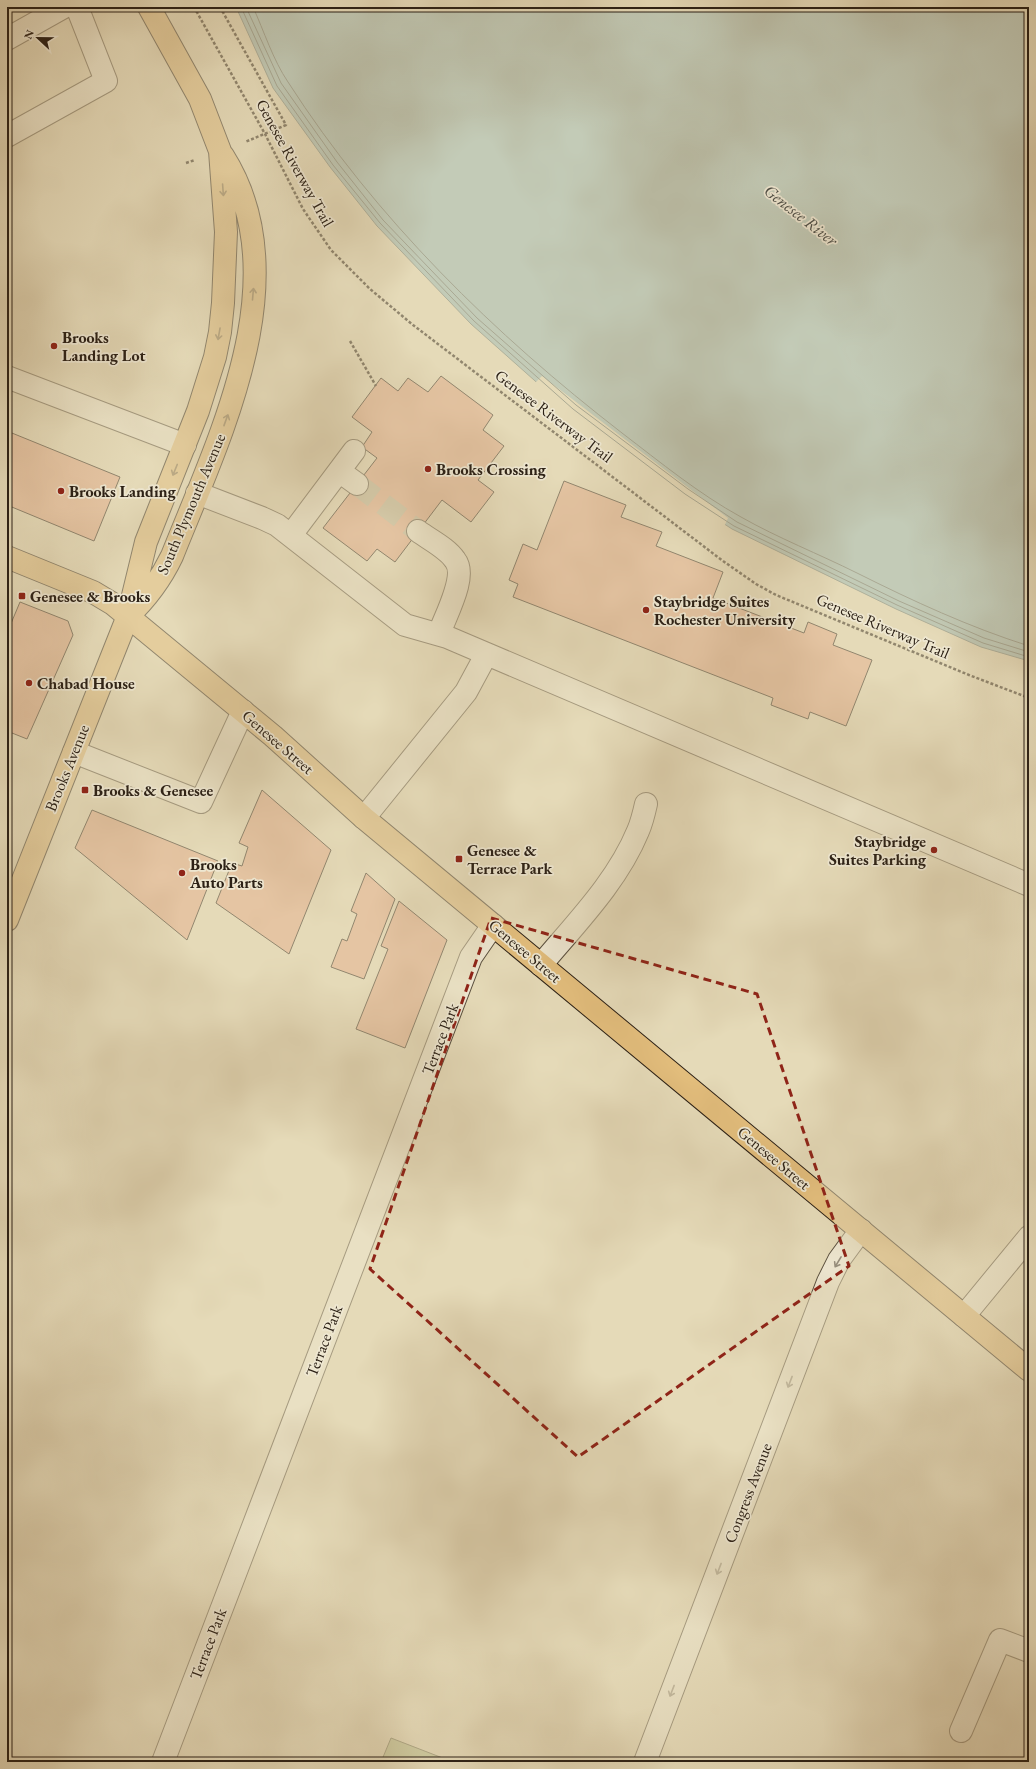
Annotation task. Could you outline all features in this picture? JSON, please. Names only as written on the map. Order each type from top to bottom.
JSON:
[{"type":"main road","name":"South Plymouth Avenue","points":[[128,616],[152,591],[163,574],[226,420],[240,378],[248,341],[254,290],[253,241],[249,215],[240,185],[220,151],[200,99],[149,7]]},
{"type":"main road","name":"South Plymouth Avenue","points":[[128,616],[146,542],[198,411],[215,357],[223,303],[226,232],[220,151]]},
{"type":"main road","name":"Genesee Street","points":[[7,558],[104,597],[128,616],[243,711],[364,818],[1029,1370]]},
{"type":"main road","name":"Brooks Avenue","points":[[7,920],[128,616]]},
{"type":"street","points":[[7,39],[78,8],[106,81],[7,136]]},
{"type":"street","points":[[7,377],[185,445]]},
{"type":"street","points":[[291,535],[354,451]]},
{"type":"street","points":[[339,471],[357,484]]},
{"type":"street","points":[[197,493],[262,518],[291,535],[404,624],[438,634],[1029,885]]},
{"type":"street","points":[[418,531],[456,560],[460,568],[458,586],[438,634]]},
{"type":"street","points":[[364,818],[466,692],[486,655]]},
{"type":"street","points":[[74,752],[201,802],[243,711]]},
{"type":"street","points":[[541,965],[602,893],[624,858],[639,830],[646,804]]},
{"type":"street","name":"Terrace Park","points":[[163,1762],[471,957],[493,925]]},
{"type":"street","name":"Congress Avenue","points":[[645,1762],[828,1282],[839,1260],[861,1230]]},
{"type":"street","points":[[964,1316],[1029,1237]]},
{"type":"street","points":[[961,1731],[1000,1640],[1029,1651]]},
{"type":"path","name":"Genesee Riverway Trail","points":[[194,7],[265,134],[303,209],[331,250],[370,289],[413,325],[728,565],[756,584],[776,595],[969,675],[1029,698]]},
{"type":"path","points":[[220,7],[286,125],[245,142]]},
{"type":"path","points":[[186,163],[196,160]]},
{"type":"path","points":[[350,341],[376,386]]},
{"type":"highlighted area","points":[[491,918],[757,994],[849,1266],[578,1457],[370,1269]]},
{"type":"green space","points":[[391,1738],[453,1762],[381,1762]]},
{"type":"water","name":"Genesee River","points":[[236,7],[1029,7],[1029,661],[981,647],[896,609],[732,529],[683,497],[570,412],[471,324],[377,226],[330,167],[273,88]]},
{"type":"pier","points":[[542,376],[728,518],[724,527],[682,499],[569,414],[534,384]]},
{"type":"building","name":"Brooks Crossing","points":[[441,376],[493,415],[483,430],[504,446],[478,480],[494,492],[471,522],[442,500],[395,562],[377,549],[367,561],[323,528],[377,458],[362,447],[372,432],[352,417],[381,378],[398,391],[408,378],[428,392]]},
{"type":"building","name":"Brooks Landing","points":[[7,431],[120,477],[94,541],[7,505]]},
{"type":"building","name":"Staybridge Suites Rochester University","points":[[564,481],[626,505],[621,517],[662,532],[656,546],[723,572],[713,598],[804,633],[808,622],[837,634],[833,645],[872,660],[846,726],[810,712],[808,719],[771,705],[773,698],[513,597],[518,584],[509,580],[523,544],[537,550]]},
{"type":"building","name":"Chabad House","points":[[20,602],[68,621],[73,635],[27,739],[7,731],[7,633]]},
{"type":"building","points":[[262,790],[331,850],[289,954],[216,903],[232,863],[242,866],[248,847],[239,843]]},
{"type":"building","points":[[92,810],[218,861],[187,940],[75,848]]},
{"type":"building","points":[[366,873],[395,899],[364,979],[331,967],[342,939],[347,941],[357,914],[351,911]]},
{"type":"building","points":[[399,901],[447,940],[405,1048],[356,1029],[388,949],[381,946]]},
{"type":"tunnel","points":[[357,484],[418,531]]},
{"type":"place","name":"Brooks Landing Lot","points":[[54,346]]},
{"type":"place","name":"Brooks Crossing","points":[[428,469]]},
{"type":"place","name":"Brooks Landing","points":[[61,491]]},
{"type":"place","name":"Genesee & Brooks","points":[[22,596]]},
{"type":"place","name":"Staybridge Suites Rochester University","points":[[646,610]]},
{"type":"place","name":"Chabad House","points":[[29,683]]},
{"type":"place","name":"Brooks & Genesee","points":[[85,790]]},
{"type":"place","name":"Staybridge Suites Parking","points":[[934,850]]},
{"type":"place","name":"Genesee & Terrace Park","points":[[459,859]]},
{"type":"place","name":"Brooks Auto Parts","points":[[182,873]]}]
